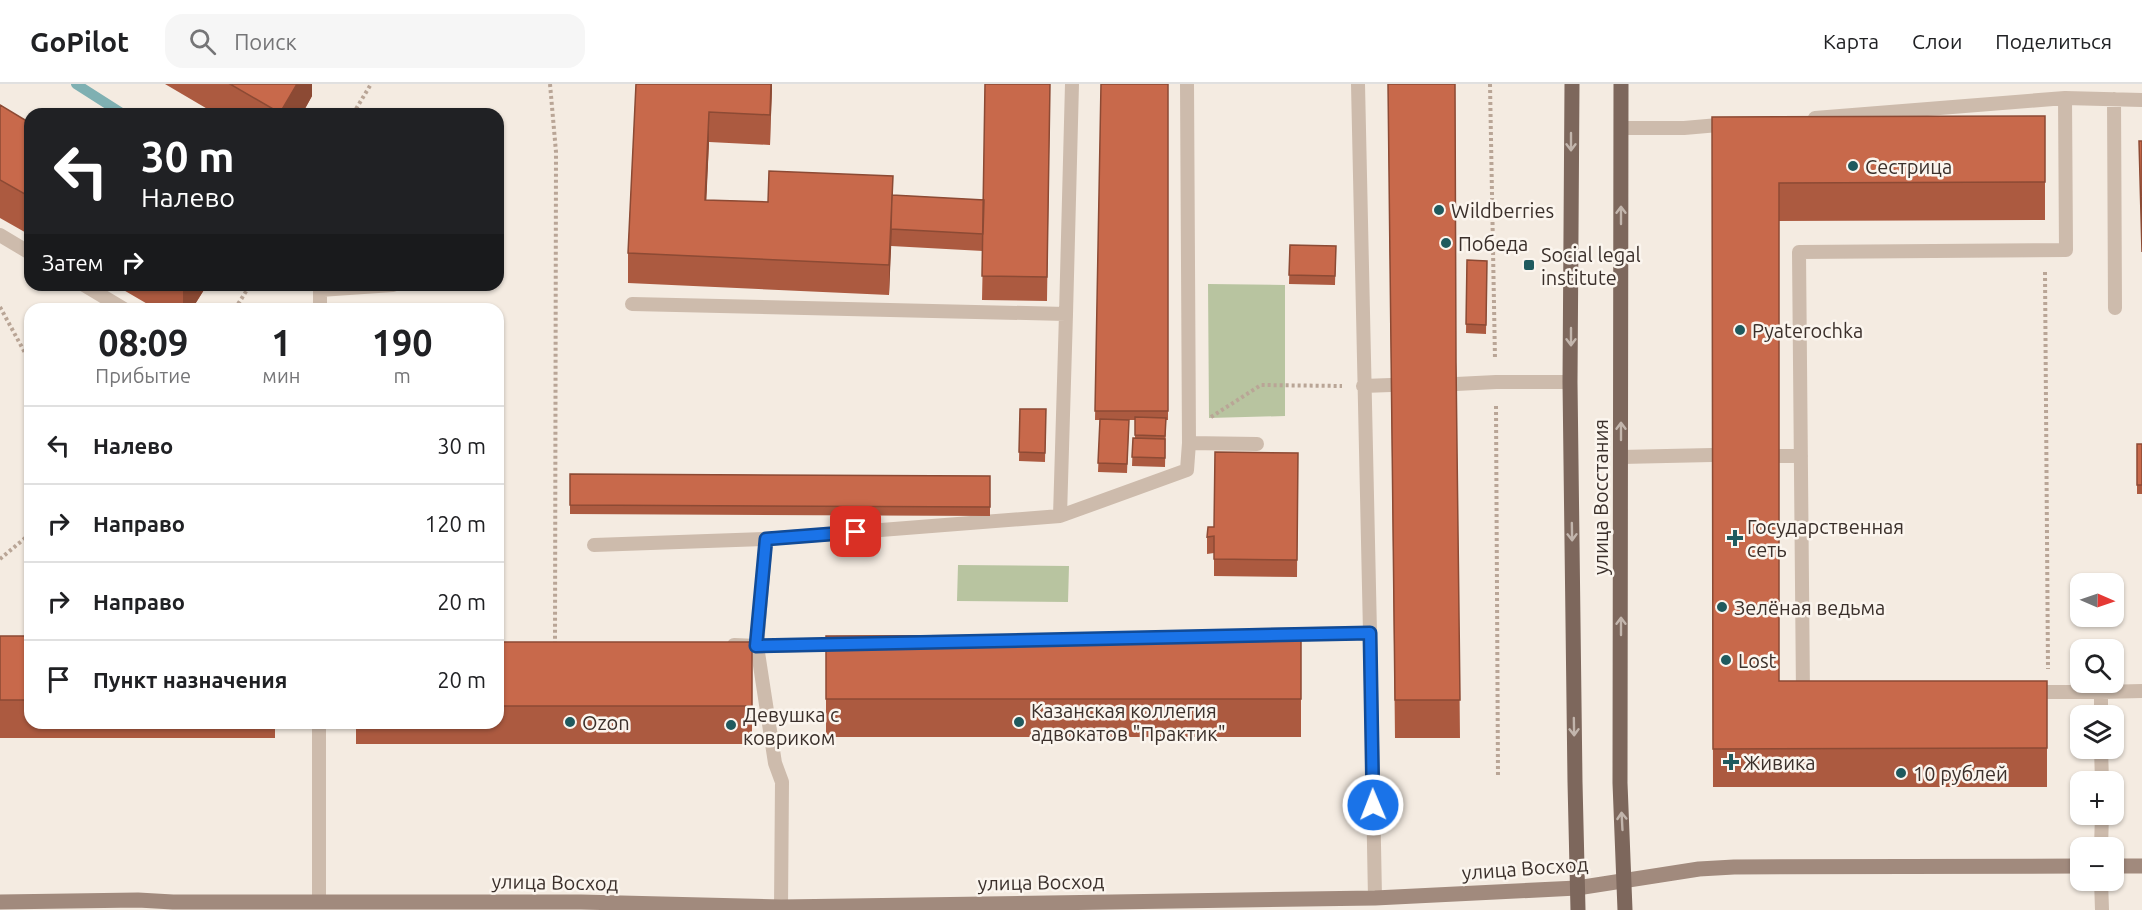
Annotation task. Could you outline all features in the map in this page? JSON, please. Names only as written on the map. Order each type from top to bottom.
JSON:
[{"type":"main road","name":"улица Восстания","points":[[1572,84],[1570,382],[1578,910]]},
{"type":"main road","name":"улица Восстания","points":[[1621,84],[1620,783],[1625,910]]},
{"type":"street","name":"улица Восход","points":[[0,902],[138,900],[173,906],[319,902],[781,907],[1374,898],[1577,888],[1699,869],[1734,867],[2070,866]]},
{"type":"street","points":[[2124,866],[2142,866]]},
{"type":"lane","points":[[1060,516],[1072,84]]},
{"type":"lane","points":[[594,545],[766,539],[1060,516],[1187,470],[1189,443],[1187,84]]},
{"type":"lane","points":[[1358,84],[1374,898]]},
{"type":"lane","points":[[1826,694],[1803,694],[1798,252],[2066,250],[2065,98]]},
{"type":"lane","points":[[1803,119],[2065,98],[2142,99]]},
{"type":"lane","points":[[2114,99],[2115,308]]},
{"type":"lane","points":[[1621,129],[1684,128],[1744,123]]},
{"type":"lane","points":[[0,235],[24,249]]},
{"type":"lane","points":[[94,291],[114,303]]},
{"type":"lane","points":[[632,304],[1066,314]]},
{"type":"lane","points":[[1456,384],[1496,381],[1570,382]]},
{"type":"lane","points":[[1363,386],[1391,385]]},
{"type":"lane","points":[[1189,443],[1257,444]]},
{"type":"lane","points":[[1621,458],[1712,455]]},
{"type":"lane","points":[[1779,456],[1801,456]]},
{"type":"lane","points":[[766,539],[756,646],[776,762],[782,782],[781,907]]},
{"type":"lane","points":[[1240,636],[1370,633]]},
{"type":"lane","points":[[723,645],[863,644]]},
{"type":"lane","points":[[2124,691],[2142,691]]},
{"type":"lane","points":[[2013,692],[2070,692]]},
{"type":"lane","points":[[319,729],[319,902]]},
{"type":"lane","points":[[2102,891],[2102,910]]},
{"type":"path","points":[[357,108],[371,84]]},
{"type":"path","points":[[550,84],[556,152],[555,642]]},
{"type":"path","points":[[1490,84],[1496,381],[1498,778]]},
{"type":"path","points":[[2045,250],[2048,692]]},
{"type":"path","points":[[0,307],[24,351]]},
{"type":"path","points":[[1189,443],[1209,418],[1261,385],[1363,386]]},
{"type":"path","points":[[0,559],[24,539]]},
{"type":"green space","points":[[1208,284],[1285,285],[1285,416],[1209,418]]},
{"type":"green space","points":[[958,565],[1069,566],[1068,602],[957,601]]},
{"type":"building","points":[[230,84],[297,84],[283,108],[271,108]]},
{"type":"building","points":[[636,84],[771,84],[770,115],[709,112],[705,200],[768,202],[769,171],[893,176],[889,265],[628,253]]},
{"type":"building","points":[[985,84],[1050,84],[1047,277],[982,276]]},
{"type":"building","points":[[1101,84],[1168,84],[1168,411],[1095,411]]},
{"type":"building","points":[[1388,84],[1455,84],[1460,700],[1395,700]]},
{"type":"building","points":[[0,105],[24,119],[24,194],[0,180]]},
{"type":"building","points":[[2045,116],[2045,182],[1779,183],[1779,681],[2047,681],[2047,748],[1713,749],[1712,117]]},
{"type":"building","points":[[2139,141],[2142,141],[2142,252]]},
{"type":"building","points":[[892,195],[984,200],[983,234],[891,229]]},
{"type":"building","points":[[1290,245],[1336,246],[1335,276],[1289,275]]},
{"type":"building","points":[[1467,260],[1487,261],[1486,325],[1466,324]]},
{"type":"building","points":[[1020,409],[1046,409],[1045,453],[1019,452]]},
{"type":"building","points":[[1135,417],[1166,418],[1165,436],[1135,435]]},
{"type":"building","points":[[1100,419],[1129,420],[1127,464],[1098,463]]},
{"type":"building","points":[[1133,438],[1165,439],[1165,458],[1132,457]]},
{"type":"building","points":[[2137,444],[2142,444],[2142,485],[2137,485]]},
{"type":"building","points":[[1215,452],[1298,453],[1297,560],[1214,559],[1214,536],[1207,537],[1208,527],[1214,527]]},
{"type":"building","points":[[570,474],[990,476],[990,507],[570,505]]},
{"type":"building","points":[[1301,635],[1301,699],[826,699],[826,636]]},
{"type":"building","points":[[0,636],[24,636],[24,700],[0,700]]},
{"type":"building","points":[[504,642],[752,642],[752,706],[504,706]]},
{"type":"waterway","points":[[76,84],[114,108]]},
{"type":"place","name":"Сестрица","points":[[1853,166]]},
{"type":"place","name":"Wildberries","points":[[1439,210]]},
{"type":"place","name":"Победа","points":[[1446,243]]},
{"type":"place","name":"Social legal institute","points":[[1529,265]]},
{"type":"place","name":"Pyaterochka","points":[[1740,330]]},
{"type":"place","name":"Государственная сеть","points":[[1735,538]]},
{"type":"place","name":"Зелёная ведьма","points":[[1722,607]]},
{"type":"place","name":"Lost","points":[[1726,660]]},
{"type":"place","name":"Ozon","points":[[570,722]]},
{"type":"place","name":"Казанская коллегия адвокатов \"Практик\"","points":[[1019,722]]},
{"type":"place","name":"Девушка с ковриком","points":[[731,725]]},
{"type":"place","name":"Живика","points":[[1731,762]]},
{"type":"place","name":"10 рублей","points":[[1901,773]]},
{"type":"route","points":[[856,532],[766,539],[756,646],[1370,633],[1373,805]]}]
